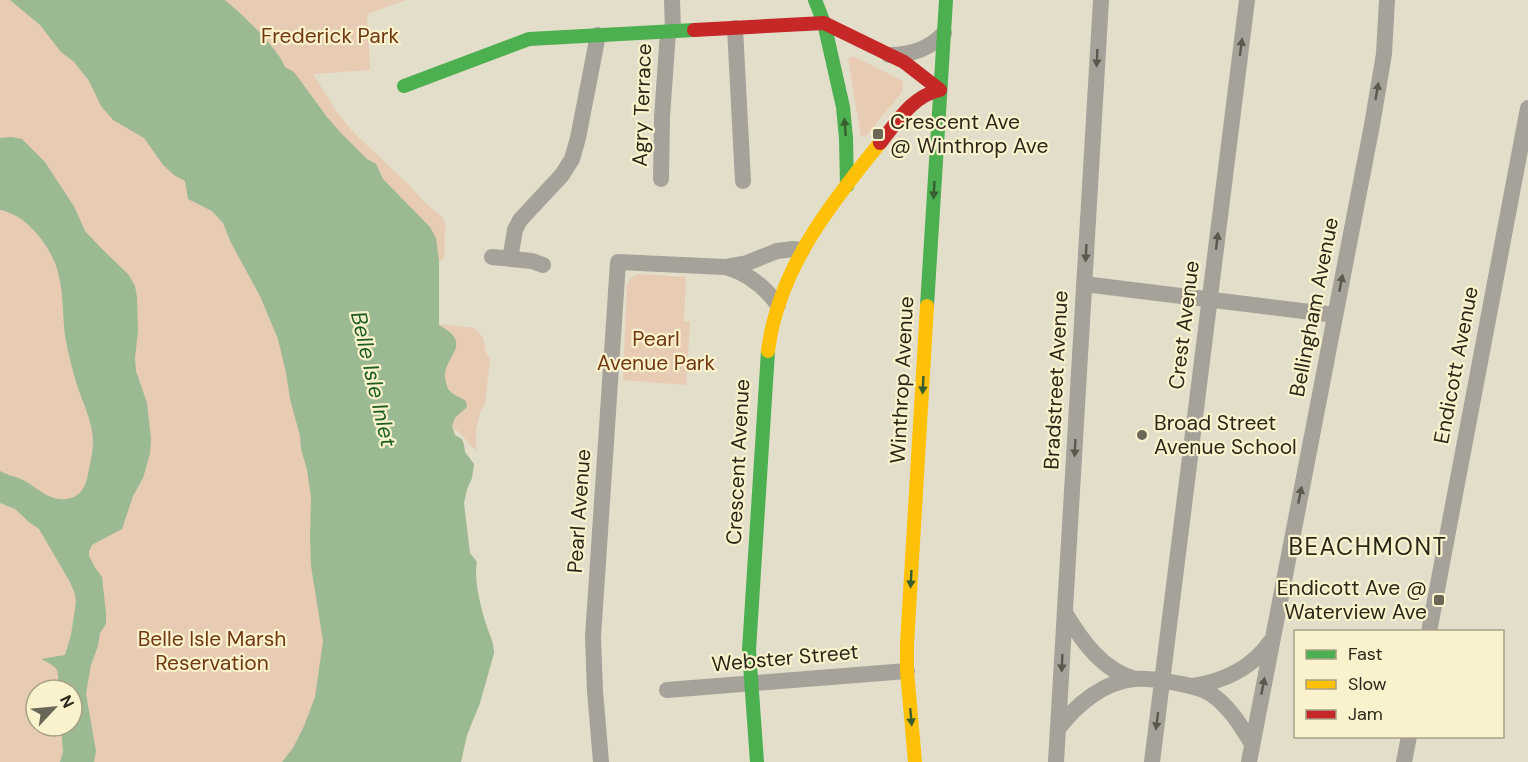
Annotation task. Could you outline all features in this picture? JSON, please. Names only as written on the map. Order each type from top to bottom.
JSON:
[{"type":"street","name":"Agry Terrace","points":[[662,180],[662,117],[672,0]]},
{"type":"street","points":[[816,0],[824,23],[844,119],[847,186]]},
{"type":"street","name":"Winthrop Avenue","points":[[915,762],[907,671],[907,644],[946,0]]},
{"type":"street","name":"Bradstreet Avenue","points":[[1056,762],[1101,0]]},
{"type":"street","name":"Crest Avenue","points":[[1152,762],[1246,0]]},
{"type":"street","name":"Bellingham Avenue","points":[[1249,762],[1382,64],[1387,0]]},
{"type":"street","points":[[404,86],[522,41],[535,39],[824,23],[904,62],[940,90]]},
{"type":"street","points":[[735,28],[743,181]]},
{"type":"street","points":[[890,55],[920,50],[935,42],[944,33]]},
{"type":"street","points":[[510,259],[515,230],[520,220],[562,176],[572,159],[598,35]]},
{"type":"street","name":"Crescent Avenue","points":[[757,762],[749,650],[765,380],[771,329],[778,305],[802,250],[814,229],[913,104],[927,94],[940,90]]},
{"type":"street","name":"Endicott Avenue","points":[[1429,630],[1528,108]]},
{"type":"street","points":[[725,267],[777,251],[802,250]]},
{"type":"street","points":[[492,257],[543,264]]},
{"type":"street","name":"Pearl Avenue","points":[[601,762],[595,691],[594,628],[618,262],[725,267]]},
{"type":"street","points":[[725,267],[749,278],[767,292],[778,305]]},
{"type":"street","points":[[1084,284],[1335,315]]},
{"type":"street","points":[[1065,613],[1080,636],[1099,658],[1123,675],[1136,679],[1193,686],[1210,694],[1240,725],[1252,744]]},
{"type":"street","points":[[1193,686],[1217,681],[1234,674],[1258,657],[1272,638]]},
{"type":"street","name":"Webster Street","points":[[667,690],[907,671]]},
{"type":"street","points":[[1058,729],[1074,709],[1095,694],[1115,684],[1136,679]]},
{"type":"street","points":[[1404,762],[1409,738]]},
{"type":"green space","points":[[0,0],[406,0],[367,14],[370,70],[313,74],[352,131],[443,218],[446,227],[444,258],[439,262],[439,324],[474,328],[483,337],[490,359],[485,404],[480,412],[476,430],[476,451],[459,432],[452,428],[455,435],[462,439],[465,452],[474,464],[464,503],[470,553],[477,562],[478,596],[494,653],[480,703],[467,735],[461,762],[0,762]]},
{"type":"green space","points":[[853,56],[903,81],[902,92],[866,136],[861,137],[848,59]]},
{"type":"green space","name":"Pearl Avenue Park","points":[[638,274],[686,277],[684,321],[690,322],[686,385],[623,380],[627,285],[631,278]]},
{"type":"water","name":"Belle Isle Inlet","points":[[10,0],[225,0],[267,41],[285,67],[294,72],[341,133],[367,159],[376,164],[383,179],[430,227],[436,238],[439,261],[439,325],[450,332],[455,339],[456,346],[447,366],[446,382],[452,393],[466,401],[467,407],[455,418],[452,426],[455,435],[462,439],[465,452],[474,464],[464,503],[470,553],[477,562],[476,578],[479,596],[494,650],[480,703],[467,735],[461,762],[282,762],[293,748],[315,697],[323,641],[311,566],[311,497],[307,470],[278,339],[260,296],[231,243],[223,223],[212,211],[188,199],[185,181],[163,165],[144,138],[113,120],[101,106],[89,81],[74,62],[61,52],[40,25]]},
{"type":"water","points":[[0,138],[22,139],[45,162],[75,208],[85,231],[128,274],[135,286],[137,297],[136,371],[147,403],[151,439],[150,454],[143,478],[133,496],[122,529],[92,545],[89,551],[94,566],[102,577],[106,613],[106,624],[100,633],[86,694],[96,751],[94,762],[60,762],[63,752],[62,738],[84,738],[84,678],[58,678],[57,670],[41,659],[65,655],[71,635],[75,594],[39,529],[15,509],[0,503],[0,471],[21,479],[50,497],[64,499],[75,497],[81,492],[86,482],[92,454],[93,435],[67,348],[61,290],[55,263],[49,250],[30,226],[16,216],[0,210]]},
{"type":"traffic: fast","points":[[815,0],[824,23],[843,107],[847,186]]},
{"type":"traffic: fast","points":[[927,306],[946,0]]},
{"type":"traffic: fast","points":[[404,86],[529,39],[694,30]]},
{"type":"traffic: fast","points":[[757,762],[749,650],[768,351]]},
{"type":"traffic: slow","points":[[768,351],[774,321],[795,266],[825,214],[880,143]]},
{"type":"traffic: slow","points":[[915,762],[907,671],[907,644],[927,306]]},
{"type":"traffic: jam","points":[[694,30],[824,23],[904,62],[940,90]]},
{"type":"traffic: jam","points":[[880,143],[913,104],[930,93],[940,90]]},
{"type":"place","name":"Crescent Ave @ Winthrop Ave","points":[[878,134]]},
{"type":"place","name":"Broad Street Avenue School","points":[[1142,435]]},
{"type":"place","name":"Endicott Ave @ Waterview Ave","points":[[1439,600]]},
{"type":"district","name":"BEACHMONT","points":[[1368,547]]},
{"type":"park label","name":"Frederick Park","points":[[330,36]]},
{"type":"park label","name":"Belle Isle Marsh Reservation","points":[[212,651]]}]
